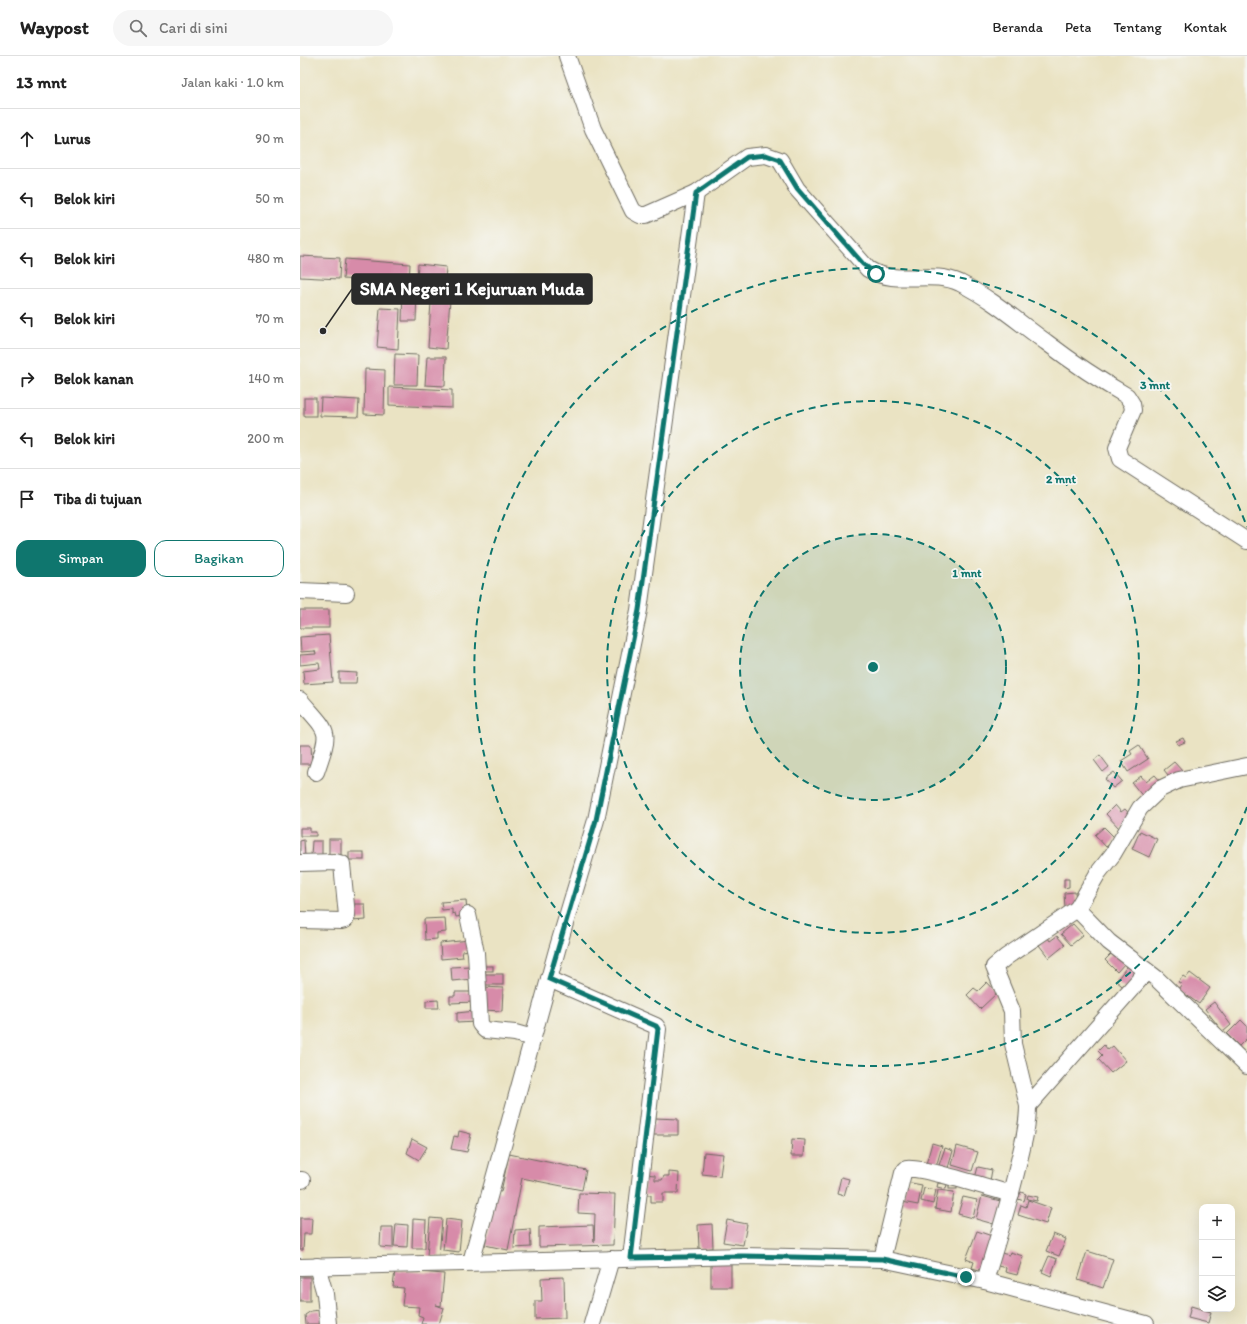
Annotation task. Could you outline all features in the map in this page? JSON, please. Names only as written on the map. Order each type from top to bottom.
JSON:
[{"type":"street","points":[[568,56],[593,129],[633,211],[640,215],[646,215],[696,193],[747,157],[766,155],[780,160],[797,188],[868,269],[882,276],[893,279],[944,278],[968,288],[998,305],[1046,342],[1127,396],[1132,404],[1132,410],[1117,448],[1120,459],[1247,541]]},
{"type":"street","points":[[471,1262],[549,979],[596,820],[639,610],[696,193]]},
{"type":"street","points":[[300,591],[346,593]]},
{"type":"street","points":[[300,700],[326,732],[326,742],[316,772]]},
{"type":"street","points":[[985,1281],[1011,1194],[1024,1143],[1028,1106],[1013,1044],[1012,1011],[994,967],[1006,957],[1077,909],[1098,873],[1113,854],[1140,808],[1160,789],[1179,780],[1247,766]]},
{"type":"street","points":[[300,863],[335,862],[342,864],[347,916],[345,920],[341,921],[300,920]]},
{"type":"street","points":[[1077,909],[1109,942],[1147,971],[1247,1066]]},
{"type":"street","points":[[468,915],[476,953],[481,1026],[489,1031],[515,1033],[533,1038]]},
{"type":"street","points":[[1028,1106],[1147,971]]},
{"type":"street","points":[[549,979],[656,1026],[658,1029],[631,1258]]},
{"type":"street","points":[[882,1259],[903,1173],[906,1169],[938,1174],[1011,1194]]},
{"type":"street","points":[[300,1266],[749,1256],[882,1259],[985,1281],[1146,1324]]},
{"type":"street","points":[[592,1324],[611,1259]]},
{"type":"street","points":[[317,1266],[325,1294],[328,1324]]},
{"type":"building","points":[[300,256],[340,258],[339,279],[300,277]]},
{"type":"building","points":[[345,259],[410,264],[409,284],[343,279]]},
{"type":"building","points":[[418,264],[446,267],[445,283],[417,280]]},
{"type":"building","points":[[432,287],[451,288],[446,349],[428,347]]},
{"type":"building","points":[[403,290],[417,290],[416,321],[402,321]]},
{"type":"building","points":[[380,308],[400,309],[398,349],[377,347]]},
{"type":"building","points":[[395,354],[418,355],[417,385],[394,385]]},
{"type":"building","points":[[427,357],[446,357],[445,386],[425,385]]},
{"type":"building","points":[[365,369],[385,370],[384,415],[364,414]]},
{"type":"building","points":[[389,387],[452,390],[452,408],[389,405]]},
{"type":"building","points":[[304,398],[316,398],[316,416],[304,416]]},
{"type":"building","points":[[321,398],[359,400],[358,417],[320,416]]},
{"type":"building","points":[[300,610],[329,610],[329,628],[300,628]]},
{"type":"building","points":[[329,635],[333,682],[304,684],[303,671],[320,669],[319,663],[300,665],[300,655],[316,654],[315,651],[301,652],[300,637]]},
{"type":"building","points":[[339,672],[357,673],[356,683],[339,683]]},
{"type":"building","points":[[1183,738],[1185,742],[1178,745],[1176,741]]},
{"type":"building","points":[[300,745],[311,745],[312,764],[300,764]]},
{"type":"building","points":[[1139,745],[1148,759],[1128,772],[1121,761],[1132,754],[1130,751]]},
{"type":"building","points":[[1100,755],[1109,767],[1103,772],[1094,760]]},
{"type":"building","points":[[1174,762],[1183,772],[1172,780],[1164,770]]},
{"type":"building","points":[[1114,772],[1122,781],[1113,788],[1105,779]]},
{"type":"building","points":[[1155,775],[1162,783],[1144,798],[1132,783],[1141,776],[1146,782]]},
{"type":"building","points":[[1115,805],[1121,812],[1125,809],[1132,817],[1119,828],[1106,814]]},
{"type":"building","points":[[1104,827],[1116,839],[1106,847],[1095,835]]},
{"type":"building","points":[[300,828],[310,828],[310,832],[316,832],[316,836],[300,836]]},
{"type":"building","points":[[1140,831],[1157,839],[1149,857],[1132,849]]},
{"type":"building","points":[[329,839],[341,839],[341,855],[329,855]]},
{"type":"building","points":[[304,840],[305,858],[300,858],[300,841]]},
{"type":"building","points":[[312,841],[322,841],[322,856],[311,856]]},
{"type":"building","points":[[349,852],[364,852],[364,860],[349,860]]},
{"type":"building","points":[[1064,879],[1069,879],[1069,887],[1064,888]]},
{"type":"building","points":[[1075,892],[1077,907],[1065,908],[1064,893]]},
{"type":"building","points":[[466,900],[467,912],[462,916],[456,917],[455,913],[452,914],[452,909],[442,910],[441,902]]},
{"type":"building","points":[[351,904],[365,904],[366,920],[351,921]]},
{"type":"building","points":[[445,918],[446,932],[437,933],[437,939],[425,940],[424,919]]},
{"type":"building","points":[[1073,924],[1083,935],[1071,945],[1061,934]]},
{"type":"building","points":[[1057,936],[1065,945],[1049,958],[1039,945],[1048,938],[1050,941]]},
{"type":"building","points":[[470,940],[471,950],[462,951],[463,957],[441,959],[440,943]]},
{"type":"building","points":[[1114,951],[1125,963],[1117,972],[1105,960]]},
{"type":"building","points":[[1129,964],[1139,972],[1126,989],[1116,981]]},
{"type":"building","points":[[470,966],[472,979],[452,981],[451,967]]},
{"type":"building","points":[[480,966],[493,966],[493,971],[480,971]]},
{"type":"building","points":[[1190,973],[1210,988],[1199,1004],[1178,989],[1182,984],[1178,982],[1183,976],[1186,978]]},
{"type":"building","points":[[482,974],[503,974],[503,985],[482,985]]},
{"type":"building","points":[[987,982],[997,993],[980,1009],[967,995],[974,988],[978,991]]},
{"type":"building","points":[[484,987],[503,988],[502,1011],[483,1010]]},
{"type":"building","points":[[455,992],[475,992],[475,1002],[450,1003],[450,996],[455,996]]},
{"type":"building","points":[[438,1000],[439,1008],[426,1008],[426,1001]]},
{"type":"building","points":[[1214,1002],[1231,1025],[1223,1032],[1205,1009]]},
{"type":"building","points":[[475,1011],[476,1022],[457,1023],[457,1013]]},
{"type":"building","points":[[1241,1020],[1247,1026],[1247,1038],[1239,1046],[1227,1034]]},
{"type":"building","points":[[1104,1045],[1108,1050],[1113,1046],[1126,1061],[1111,1073],[1098,1059],[1102,1055],[1098,1051]]},
{"type":"building","points":[[655,1118],[678,1119],[678,1135],[651,1135],[651,1124],[655,1124]]},
{"type":"building","points":[[459,1131],[471,1134],[467,1152],[451,1149],[454,1136],[458,1137]]},
{"type":"building","points":[[412,1139],[427,1147],[419,1160],[407,1153]]},
{"type":"building","points":[[792,1139],[805,1140],[804,1156],[791,1156]]},
{"type":"building","points":[[932,1143],[942,1146],[936,1167],[926,1164]]},
{"type":"building","points":[[957,1146],[978,1152],[972,1171],[952,1165]]},
{"type":"building","points":[[945,1148],[953,1151],[948,1168],[939,1165]]},
{"type":"building","points":[[704,1152],[723,1154],[720,1176],[702,1174]]},
{"type":"building","points":[[509,1154],[586,1170],[582,1190],[522,1178],[508,1250],[485,1245],[496,1191],[501,1192]]},
{"type":"building","points":[[978,1167],[992,1170],[990,1181],[975,1178]]},
{"type":"building","points":[[669,1172],[679,1173],[678,1193],[663,1193],[663,1202],[651,1202],[651,1195],[644,1195],[644,1174],[655,1175],[655,1180],[662,1180],[664,1176],[669,1176]]},
{"type":"building","points":[[841,1177],[849,1179],[844,1196],[837,1194]]},
{"type":"building","points":[[906,1182],[922,1185],[918,1205],[902,1202]]},
{"type":"building","points":[[938,1183],[947,1184],[946,1189],[937,1187]]},
{"type":"building","points":[[949,1184],[957,1184],[957,1189],[949,1189]]},
{"type":"building","points":[[924,1188],[936,1190],[933,1204],[921,1201]]},
{"type":"building","points":[[938,1190],[954,1192],[951,1212],[935,1209]]},
{"type":"building","points":[[1021,1192],[1026,1194],[1024,1201],[1018,1199]]},
{"type":"building","points":[[579,1193],[615,1194],[613,1245],[539,1247],[539,1227],[593,1225],[594,1242],[595,1214],[578,1213]]},
{"type":"building","points":[[1028,1195],[1038,1197],[1037,1201],[1027,1199]]},
{"type":"building","points":[[982,1196],[1004,1202],[997,1225],[976,1219]]},
{"type":"building","points":[[963,1197],[977,1200],[973,1218],[958,1214]]},
{"type":"building","points":[[1028,1200],[1051,1208],[1046,1224],[1018,1215],[1021,1205],[1026,1207]]},
{"type":"building","points":[[300,1218],[312,1218],[311,1234],[304,1234],[303,1250],[300,1250]]},
{"type":"building","points":[[430,1218],[442,1219],[439,1257],[427,1256]]},
{"type":"building","points":[[413,1219],[426,1220],[425,1248],[412,1248]]},
{"type":"building","points":[[446,1219],[462,1221],[459,1252],[443,1250]]},
{"type":"building","points":[[727,1220],[747,1224],[743,1245],[723,1242]]},
{"type":"building","points":[[396,1224],[408,1225],[407,1247],[394,1246]]},
{"type":"building","points":[[712,1224],[713,1248],[699,1249],[698,1225]]},
{"type":"building","points":[[381,1227],[393,1227],[393,1248],[380,1247]]},
{"type":"building","points":[[530,1229],[531,1247],[514,1248],[515,1230]]},
{"type":"building","points":[[977,1231],[995,1237],[983,1271],[972,1268],[974,1262],[966,1259]]},
{"type":"building","points":[[1053,1234],[1066,1239],[1059,1256],[1046,1251]]},
{"type":"building","points":[[1087,1251],[1113,1259],[1103,1288],[1078,1280]]},
{"type":"building","points":[[1010,1252],[1023,1256],[1017,1275],[1005,1272],[1006,1268],[998,1266],[1001,1253],[1009,1255]]},
{"type":"building","points":[[1049,1256],[1057,1259],[1051,1276],[1042,1272]]},
{"type":"building","points":[[711,1262],[731,1262],[731,1287],[711,1287]]},
{"type":"building","points":[[395,1270],[444,1274],[441,1306],[436,1305],[444,1308],[439,1324],[421,1324],[423,1317],[418,1315],[419,1307],[402,1306],[404,1288],[393,1287]]},
{"type":"building","points":[[300,1277],[310,1277],[310,1301],[300,1301]]},
{"type":"building","points":[[564,1277],[565,1318],[535,1319],[535,1301],[542,1301],[541,1278]]},
{"type":"building","points":[[1191,1306],[1199,1308],[1199,1312],[1211,1312],[1208,1323],[1188,1318]]},
{"type":"building","points":[[320,1310],[324,1324],[306,1324],[305,1315],[311,1311]]},
{"type":"place","name":"SMA Negeri 1 Kejuruan Muda","points":[[323,331]]},
{"type":"route","points":[[876,274],[863,264],[797,188],[788,171],[780,160],[774,156],[755,155],[747,157],[696,193],[639,610],[596,820],[549,979],[656,1026],[658,1029],[631,1258],[742,1256],[856,1257],[882,1259],[966,1277]]}]
